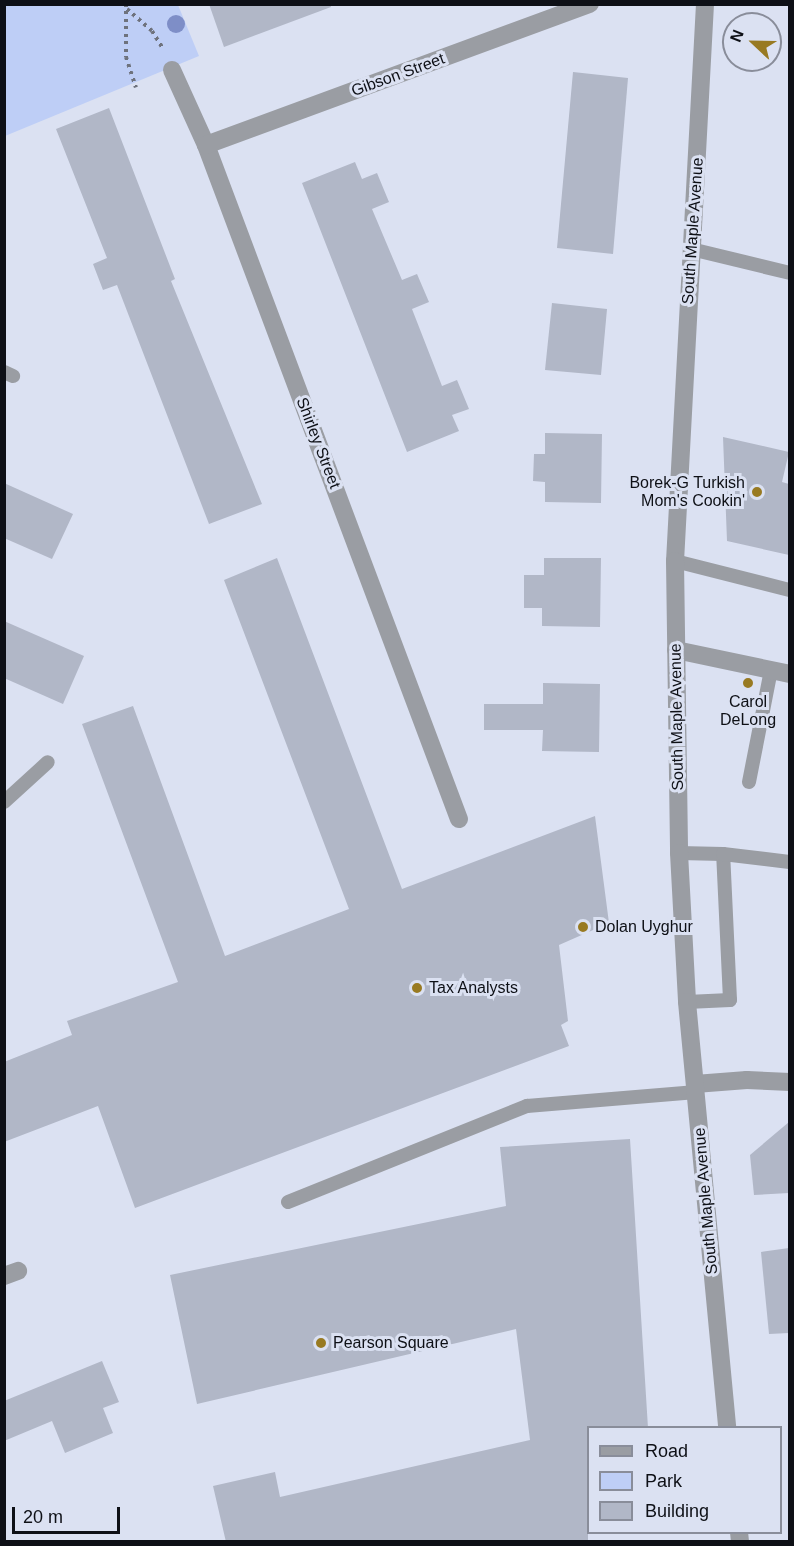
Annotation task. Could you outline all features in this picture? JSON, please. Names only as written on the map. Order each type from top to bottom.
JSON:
[{"type":"street","name":"Gibson Street","points":[[206,145],[590,4]]},
{"type":"street","name":"South Maple Avenue","points":[[705,4],[675,561],[679,853],[687,1002],[727,1426]]},
{"type":"street","name":"Shirley Street","points":[[172,70],[206,145],[459,819]]},
{"type":"street","points":[[676,650],[789,674]]},
{"type":"street","points":[[695,1088],[747,1080],[789,1082]]},
{"type":"lane","points":[[691,249],[789,273]]},
{"type":"lane","points":[[675,561],[789,590]]},
{"type":"lane","points":[[749,782],[771,670]]},
{"type":"lane","points":[[4,802],[48,762]]},
{"type":"lane","points":[[679,853],[723,854],[789,862]]},
{"type":"lane","points":[[687,1002],[730,1000],[723,854]]},
{"type":"lane","points":[[288,1202],[527,1106],[695,1088]]},
{"type":"path","points":[[126,7],[152,31],[172,70]]},
{"type":"path","points":[[126,7],[126,57],[135,87]]},
{"type":"green space","points":[[5,5],[178,5],[199,56],[5,136]]},
{"type":"building","points":[[209,4],[330,4],[331,7],[224,47]]},
{"type":"building","points":[[573,72],[628,78],[613,254],[557,248]]},
{"type":"building","points":[[109,108],[175,279],[171,281],[262,504],[209,524],[117,285],[103,290],[93,264],[107,258],[56,129]]},
{"type":"building","points":[[355,162],[362,179],[377,173],[389,202],[372,209],[402,280],[417,274],[429,302],[412,309],[442,386],[457,380],[469,409],[452,415],[459,431],[407,452],[302,183]]},
{"type":"building","points":[[552,303],[607,309],[601,375],[545,370]]},
{"type":"building","points":[[545,433],[602,434],[601,503],[545,502],[545,482],[533,481],[534,454],[545,454]]},
{"type":"building","name":"Borek-G Turkish Mom's Cookin'","points":[[723,437],[789,452],[782,482],[789,484],[789,555],[727,541]]},
{"type":"building","points":[[4,483],[73,514],[52,559],[4,538]]},
{"type":"building","points":[[277,558],[402,889],[595,816],[609,923],[559,945],[568,1021],[561,1025],[569,1046],[135,1208],[98,1106],[4,1142],[4,1062],[72,1035],[67,1021],[178,982],[82,724],[133,706],[225,956],[349,909],[224,580]]},
{"type":"building","points":[[544,558],[601,558],[600,627],[542,626],[542,608],[524,608],[524,575],[544,575]]},
{"type":"building","points":[[4,621],[84,656],[63,704],[4,678]]},
{"type":"building","points":[[543,683],[600,684],[599,752],[542,751],[543,730],[484,730],[484,704],[543,704]]},
{"type":"building","points":[[789,1122],[789,1193],[754,1195],[750,1155]]},
{"type":"building","name":"Pearson Square","points":[[630,1139],[648,1426],[587,1426],[588,1542],[226,1542],[213,1486],[275,1472],[280,1497],[530,1440],[516,1329],[197,1404],[170,1275],[506,1206],[500,1147]]},
{"type":"building","points":[[789,1248],[789,1333],[769,1334],[761,1252]]},
{"type":"building","points":[[102,1361],[119,1402],[103,1408],[113,1433],[65,1453],[52,1421],[4,1441],[4,1401]]},
{"type":"place","name":"Borek-G Turkish Mom's Cookin'","points":[[757,492]]},
{"type":"place","name":"Carol DeLong","points":[[748,683]]},
{"type":"place","name":"Dolan Uyghur","points":[[583,927]]},
{"type":"place","name":"Tax Analysts","points":[[417,988]]},
{"type":"place","name":"Pearson Square","points":[[321,1343]]}]
